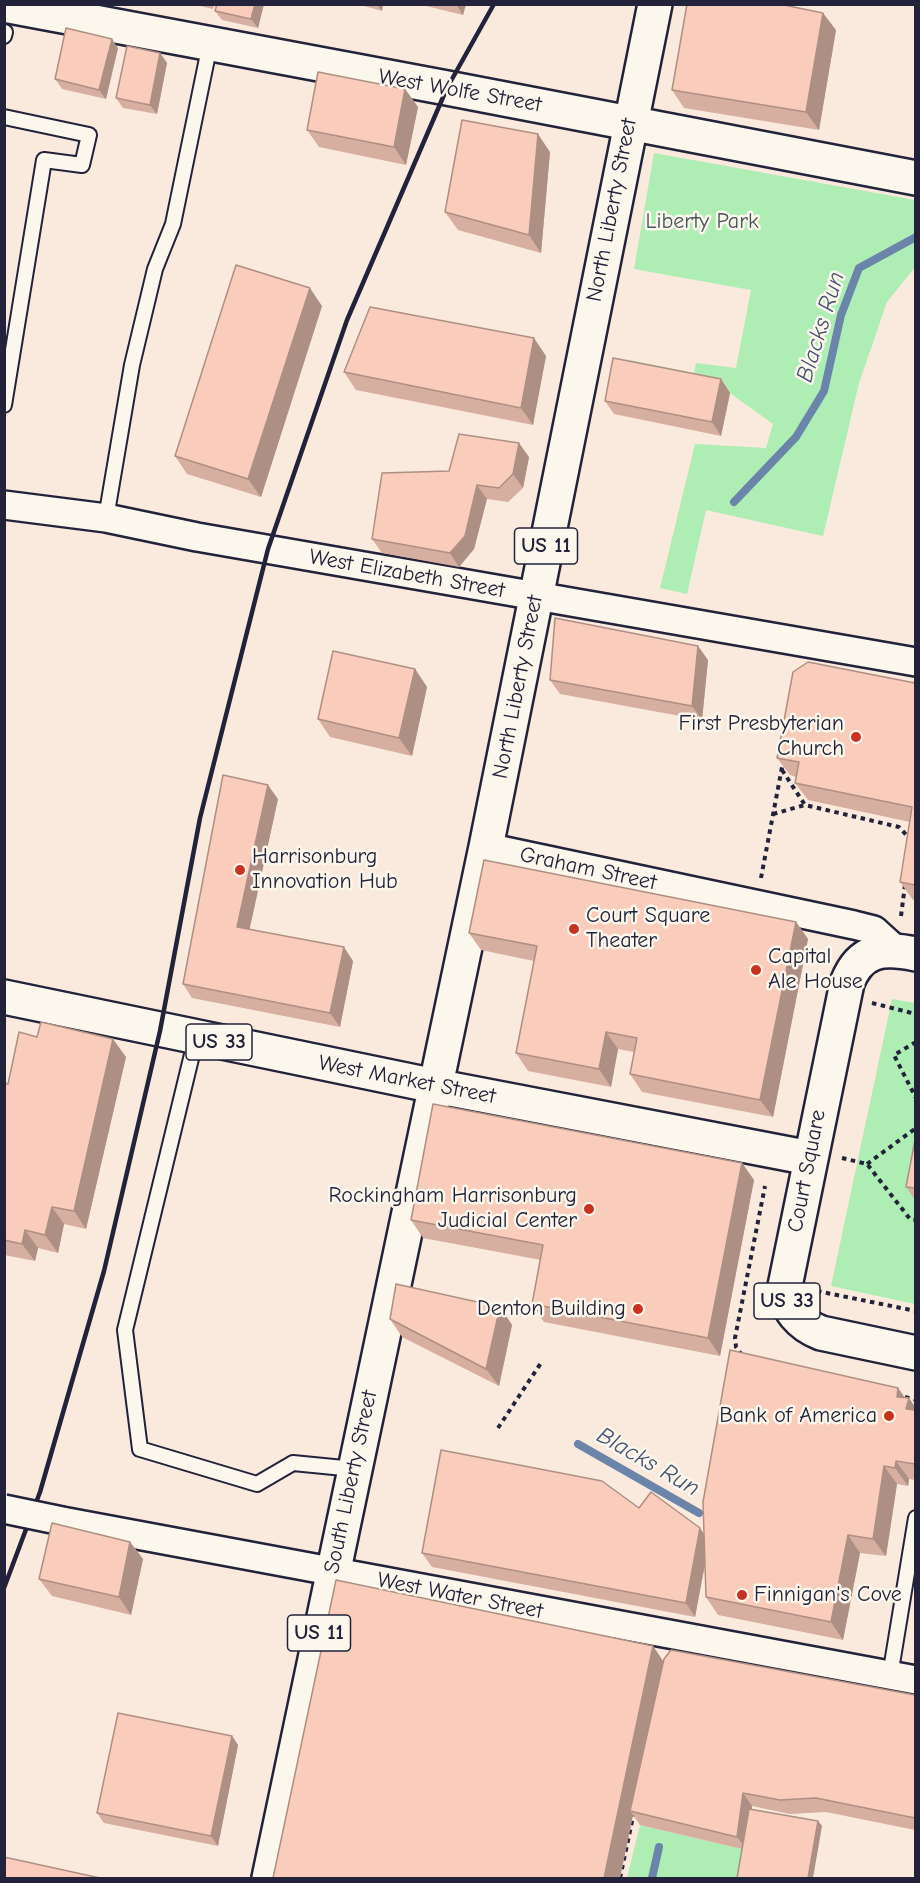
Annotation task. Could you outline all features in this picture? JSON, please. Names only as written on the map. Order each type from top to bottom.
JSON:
[{"type":"main road","name":"North Liberty Street","points":[[435,1086],[486,847],[655,4]]},
{"type":"main road","name":"West Wolfe Street","points":[[4,5],[630,122],[915,178]]},
{"type":"main road","name":"Court Square","points":[[904,941],[873,953],[854,967],[843,996],[824,1158],[785,1286],[785,1293],[790,1307],[801,1322],[821,1333],[915,1353]]},
{"type":"main road","name":"West Market Street","points":[[4,997],[435,1086],[824,1158]]},
{"type":"main road","name":"South Liberty Street","points":[[269,1878],[435,1086]]},
{"type":"street","name":"West Elizabeth Street","points":[[4,505],[106,518],[197,537],[915,662]]},
{"type":"street","name":"Graham Street","points":[[486,847],[854,925],[904,941]]},
{"type":"street","name":"West Water Street","points":[[4,1509],[332,1572],[410,1593],[480,1608],[903,1678]]},
{"type":"lane","points":[[106,518],[132,365],[155,269],[173,224],[210,44]]},
{"type":"lane","points":[[4,117],[88,135],[82,165],[44,160],[4,405]]},
{"type":"lane","points":[[196,1038],[125,1330],[140,1449],[257,1484],[293,1463],[354,1468]]},
{"type":"lane","points":[[903,1678],[915,1518]]},
{"type":"path","points":[[759,887],[784,759]]},
{"type":"path","points":[[782,770],[805,805]]},
{"type":"path","points":[[773,814],[805,805],[900,827],[911,840]]},
{"type":"path","points":[[904,941],[906,874]]},
{"type":"path","points":[[843,996],[915,1014]]},
{"type":"path","points":[[915,1042],[894,1055],[915,1098]]},
{"type":"path","points":[[867,1164],[915,1128]]},
{"type":"path","points":[[824,1158],[867,1164],[910,1218],[915,1220]]},
{"type":"path","points":[[815,1291],[915,1311]]},
{"type":"path","points":[[739,1366],[741,1354]]},
{"type":"path","points":[[498,1428],[542,1363]]},
{"type":"path","points":[[620,1878],[634,1811]]},
{"type":"green space","name":"Liberty Park","points":[[654,153],[915,200],[915,267],[887,302],[859,383],[823,536],[706,510],[687,594],[660,588],[695,444],[766,448],[773,424],[730,393],[623,371],[625,359],[694,373],[696,363],[736,368],[751,290],[634,269]]},
{"type":"green space","points":[[892,999],[915,1003],[915,1304],[831,1286]]},
{"type":"green space","points":[[640,1825],[742,1849],[739,1878],[627,1878]]},
{"type":"building","points":[[217,4],[255,4],[251,19],[215,11]]},
{"type":"building","points":[[687,4],[779,4],[823,13],[806,112],[672,90]]},
{"type":"building","points":[[66,28],[112,39],[99,90],[55,79]]},
{"type":"building","points":[[127,46],[160,53],[150,105],[116,98]]},
{"type":"building","points":[[318,72],[405,89],[394,147],[307,130]]},
{"type":"building","points":[[462,120],[538,134],[529,235],[445,212]]},
{"type":"building","points":[[236,265],[310,288],[248,479],[175,456]]},
{"type":"building","points":[[370,307],[534,338],[521,408],[344,372]]},
{"type":"building","points":[[613,358],[721,379],[712,422],[605,401]]},
{"type":"building","points":[[459,434],[519,443],[513,474],[499,488],[477,485],[465,536],[450,553],[372,539],[382,473],[449,471]]},
{"type":"building","points":[[555,618],[698,646],[692,706],[550,680]]},
{"type":"building","points":[[333,651],[415,669],[399,738],[318,719]]},
{"type":"building","name":"First Presbyterian Church","points":[[808,662],[915,683],[915,885],[900,882],[912,807],[795,783],[799,762],[777,758],[793,672]]},
{"type":"building","name":"Harrisonburg Innovation Hub","points":[[223,775],[268,785],[237,927],[344,947],[330,1013],[183,984]]},
{"type":"building","points":[[484,860],[796,922],[760,1100],[630,1074],[637,1038],[606,1032],[599,1069],[516,1053],[537,946],[469,933]]},
{"type":"building","points":[[41,1022],[113,1039],[74,1211],[52,1207],[45,1235],[25,1230],[22,1244],[4,1240],[4,1083],[8,1084],[19,1032],[37,1037]]},
{"type":"building","name":"Rockingham Harrisonburg Judicial Center","points":[[433,1104],[742,1163],[708,1338],[532,1304],[543,1245],[411,1220]]},
{"type":"building","points":[[915,1140],[915,1188],[906,1187]]},
{"type":"building","name":"Denton Building","points":[[396,1284],[500,1307],[486,1369],[390,1319]]},
{"type":"building","points":[[730,1350],[898,1388],[897,1397],[909,1398],[906,1409],[915,1410],[915,1464],[896,1461],[895,1468],[884,1466],[873,1539],[848,1535],[831,1622],[706,1597],[703,1502]]},
{"type":"building","points":[[441,1450],[602,1481],[639,1508],[651,1492],[700,1528],[686,1603],[422,1553]]},
{"type":"building","points":[[52,1523],[130,1542],[119,1597],[39,1579]]},
{"type":"building","points":[[336,1580],[653,1646],[604,1878],[273,1878]]},
{"type":"building","points":[[671,1650],[915,1695],[915,1818],[816,1798],[780,1800],[743,1793],[737,1837],[630,1811],[664,1659]]},
{"type":"building","points":[[118,1713],[232,1736],[211,1836],[97,1813]]},
{"type":"building","points":[[749,1809],[818,1821],[808,1878],[737,1878]]},
{"type":"building","points":[[4,1857],[100,1878],[4,1878]]},
{"type":"waterway","name":"Blacks Run","points":[[734,502],[796,437],[824,391],[841,315],[859,268],[916,237]]},
{"type":"waterway","name":"Blacks Run","points":[[578,1444],[699,1513]]},
{"type":"waterway","name":"Blacks Run","points":[[652,1878],[659,1847]]},
{"type":"railway","points":[[4,1588],[40,1492],[104,1271],[160,1031],[200,818],[268,549],[347,320],[447,88],[494,4]]},
{"type":"place","name":"First Presbyterian Church","points":[[856,737]]},
{"type":"place","name":"Harrisonburg Innovation Hub","points":[[240,870]]},
{"type":"place","name":"Court Square Theater","points":[[574,929]]},
{"type":"place","name":"Capital Ale House","points":[[756,970]]},
{"type":"place","name":"Rockingham Harrisonburg Judicial Center","points":[[589,1209]]},
{"type":"place","name":"Denton Building","points":[[638,1309]]},
{"type":"place","name":"Bank of America","points":[[889,1416]]},
{"type":"place","name":"Finnigan's Cove","points":[[742,1595]]}]
